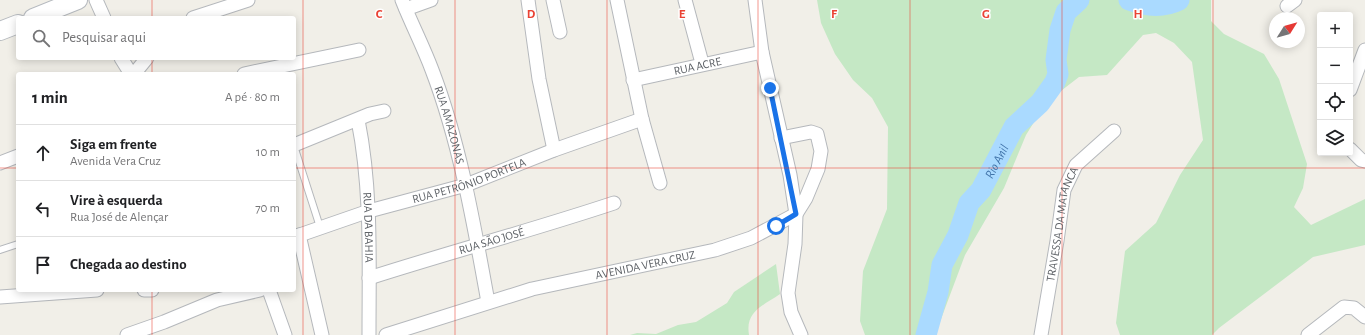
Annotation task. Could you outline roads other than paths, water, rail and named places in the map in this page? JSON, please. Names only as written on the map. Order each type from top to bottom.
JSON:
[{"type":"street","points":[[37,16],[78,0]]},
{"type":"street","points":[[96,0],[103,16]]},
{"type":"street","points":[[199,16],[248,0]]},
{"type":"street","points":[[404,5],[431,0]]},
{"type":"street","points":[[528,0],[539,79],[554,150]]},
{"type":"street","points":[[553,0],[560,32]]},
{"type":"street","points":[[617,0],[643,125],[660,183]]},
{"type":"street","points":[[685,0],[702,64]]},
{"type":"street","points":[[755,0],[762,52],[796,214],[796,244],[788,293],[791,312],[801,335]]},
{"type":"street","name":"RUA AMAZONAS","points":[[404,5],[432,70],[466,185],[488,302]]},
{"type":"street","points":[[0,31],[16,25]]},
{"type":"street","points":[[254,72],[359,50]]},
{"type":"street","points":[[1353,86],[1361,76],[1365,50]]},
{"type":"street","name":"RUA ACRE","points":[[633,80],[762,52]]},
{"type":"street","points":[[122,60],[130,72]]},
{"type":"street","points":[[136,72],[145,60]]},
{"type":"street","points":[[296,145],[384,111]]},
{"type":"street","name":"RUA DA BAHIA","points":[[358,120],[363,144],[369,211],[369,335]]},
{"type":"street","name":"RUA PETRÔNIO PORTELA","points":[[297,236],[369,211],[466,185],[554,150],[643,125]]},
{"type":"street","name":"TRAVESSA DA MATANCA","points":[[1041,335],[1064,190],[1076,165],[1114,131]]},
{"type":"street","points":[[781,138],[811,132],[817,134],[819,138],[821,151],[813,186],[796,214]]},
{"type":"street","points":[[1353,152],[1361,160],[1365,161]]},
{"type":"street","points":[[0,163],[16,157]]},
{"type":"street","name":"RUA SÃO JOSÉ","points":[[369,278],[424,260],[478,246],[614,203]]},
{"type":"street","name":"AVENIDA VERA CRUZ","points":[[386,335],[532,289],[733,245],[751,238],[796,214]]},
{"type":"street","points":[[297,236],[322,335]]},
{"type":"street","points":[[0,297],[69,292]]},
{"type":"street","points":[[127,335],[218,300],[252,292]]},
{"type":"street","points":[[270,292],[285,335]]},
{"type":"street","points":[[1308,335],[1344,307],[1354,308],[1365,317]]},
{"type":"lane","points":[[296,152],[320,227]]},
{"type":"lane","points":[[0,250],[16,245]]},
{"type":"waterway","name":"Rio Anil","points":[[926,335],[938,292],[942,265],[958,235],[969,203],[981,190],[1014,127],[1040,103],[1055,82],[1058,74],[1056,60],[1060,30],[1066,12],[1079,0]]},
{"type":"waterway","name":"Rio Anil","points":[[1129,0],[1141,4],[1154,5],[1173,3],[1179,0]]}]
